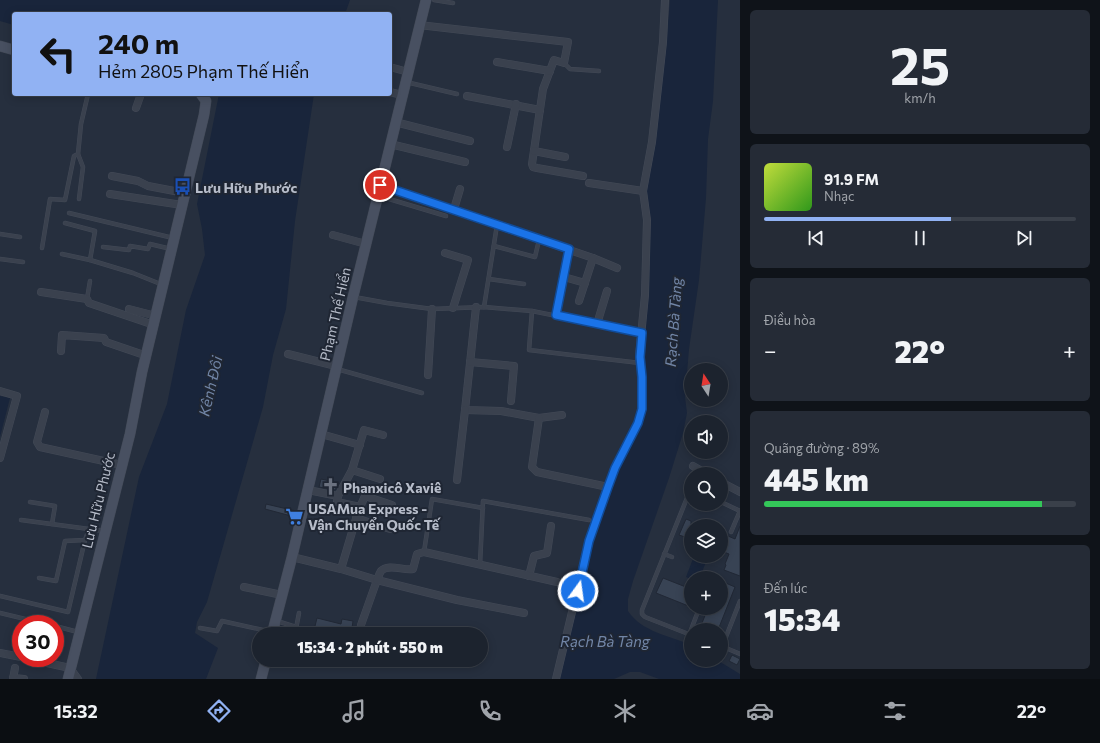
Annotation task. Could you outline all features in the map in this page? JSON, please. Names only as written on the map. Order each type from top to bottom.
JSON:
[{"type":"main road","name":"Phạm Thế Hiển","points":[[274,627],[395,122],[426,0]]},
{"type":"main road","points":[[0,46],[12,49]]},
{"type":"main road","name":"Lưu Hữu Phước","points":[[68,679],[122,465],[146,356],[204,115],[206,101],[203,96]]},
{"type":"main road","points":[[261,679],[264,667]]},
{"type":"street","points":[[556,679],[589,541],[615,468],[638,423],[642,409],[640,357],[647,220],[643,192],[653,127],[663,42],[665,0]]},
{"type":"street","points":[[419,25],[568,42],[564,62],[554,60],[543,89],[532,164],[533,167],[583,176]]},
{"type":"street","points":[[497,62],[550,71]]},
{"type":"street","points":[[392,68],[406,77]]},
{"type":"street","points":[[392,92],[402,95]]},
{"type":"street","points":[[136,108],[140,96]]},
{"type":"street","points":[[466,96],[516,104],[540,110]]},
{"type":"street","points":[[507,147],[516,104]]},
{"type":"street","points":[[395,122],[470,140]]},
{"type":"street","points":[[390,144],[465,162]]},
{"type":"street","points":[[534,151],[565,157]]},
{"type":"street","points":[[112,176],[138,181],[148,186],[185,193]]},
{"type":"street","points":[[589,183],[643,192]]},
{"type":"street","points":[[380,185],[569,249],[617,268]]},
{"type":"street","points":[[454,209],[460,189]]},
{"type":"street","points":[[110,194],[182,205]]},
{"type":"street","points":[[332,235],[366,244]]},
{"type":"street","points":[[556,315],[569,249]]},
{"type":"street","points":[[445,253],[468,260],[453,308]]},
{"type":"street","points":[[579,301],[593,258]]},
{"type":"street","points":[[564,277],[585,284]]},
{"type":"street","points":[[597,324],[607,291]]},
{"type":"street","points":[[41,292],[87,299],[89,303],[155,321]]},
{"type":"street","points":[[457,480],[476,307]]},
{"type":"street","points":[[428,375],[432,309]]},
{"type":"street","points":[[128,310],[155,321]]},
{"type":"street","points":[[61,351],[62,335],[104,338],[106,342],[146,356]]},
{"type":"street","points":[[288,354],[336,368]]},
{"type":"street","points":[[470,362],[514,366],[511,401]]},
{"type":"street","points":[[0,392],[17,396],[0,458]]},
{"type":"street","points":[[465,410],[501,411],[539,418],[562,415]]},
{"type":"street","points":[[45,412],[36,442],[40,447],[122,465]]},
{"type":"street","points":[[539,418],[532,467],[536,472],[608,487]]},
{"type":"street","points":[[360,507],[337,502],[338,496],[352,470],[364,430],[383,435]]},
{"type":"street","points":[[321,434],[360,445]]},
{"type":"street","points":[[352,470],[380,479]]},
{"type":"street","points":[[728,486],[740,492]]},
{"type":"street","points":[[308,490],[338,496]]},
{"type":"street","points":[[341,569],[356,518],[365,496],[392,505]]},
{"type":"street","points":[[356,518],[390,529]]},
{"type":"street","points":[[529,576],[534,556],[547,553],[551,526]]},
{"type":"street","points":[[361,624],[381,571],[386,568],[413,569],[417,554],[424,552],[556,582]]},
{"type":"street","points":[[292,557],[457,600],[524,613]]},
{"type":"street","points":[[244,586],[282,595]]},
{"type":"street","points":[[0,652],[12,655]]},
{"type":"street","points":[[64,667],[70,668],[78,679]]},
{"type":"street","points":[[15,668],[13,679],[24,679]]},
{"type":"lane","points":[[434,0],[453,3]]},
{"type":"lane","points":[[564,62],[570,69],[599,71]]},
{"type":"lane","points":[[406,77],[457,94]]},
{"type":"lane","points":[[80,199],[83,167],[78,154],[88,96]]},
{"type":"lane","points":[[42,248],[50,199],[65,200],[74,156],[78,154]]},
{"type":"lane","points":[[378,196],[446,216]]},
{"type":"lane","points":[[69,213],[174,238]]},
{"type":"lane","points":[[65,223],[96,231],[90,260]]},
{"type":"lane","points":[[484,307],[497,224]]},
{"type":"lane","points":[[0,234],[20,237]]},
{"type":"lane","points":[[494,246],[535,257],[540,239]]},
{"type":"lane","points":[[104,247],[129,250],[130,246],[148,249],[150,244],[172,249]]},
{"type":"lane","points":[[62,254],[90,260],[133,273],[164,285]]},
{"type":"lane","points":[[0,259],[23,262]]},
{"type":"lane","points":[[489,279],[524,284]]},
{"type":"lane","points":[[87,299],[90,281]]},
{"type":"lane","points":[[353,297],[432,309],[484,307],[532,311],[642,333]]},
{"type":"lane","points":[[532,311],[529,350],[640,363]]},
{"type":"lane","points":[[336,368],[422,393]]},
{"type":"lane","points":[[424,552],[432,499],[482,508]]},
{"type":"lane","points":[[480,565],[483,501],[589,520]]},
{"type":"lane","points":[[30,502],[55,506],[52,524]]},
{"type":"lane","points":[[684,505],[642,610],[642,614],[645,617],[684,633]]},
{"type":"lane","points":[[728,505],[740,511],[731,532]]},
{"type":"lane","points":[[21,520],[105,531]]},
{"type":"lane","points":[[0,596],[68,612],[89,529]]},
{"type":"lane","points":[[39,578],[56,580],[65,541],[85,540]]},
{"type":"lane","points":[[664,554],[672,557]]},
{"type":"lane","points":[[728,630],[740,601]]},
{"type":"lane","points":[[0,613],[12,616]]},
{"type":"lane","points":[[276,621],[296,627],[300,613]]},
{"type":"lane","points":[[200,628],[217,631],[222,621],[252,628]]},
{"type":"lane","points":[[64,628],[79,632]]},
{"type":"lane","points":[[728,650],[740,654]]},
{"type":"water","points":[[0,0],[350,0],[346,12],[12,12],[12,24],[0,21]]},
{"type":"water","name":"Rạch Bà Tàng","points":[[670,0],[718,0],[713,101],[708,139],[706,198],[699,280],[688,363],[684,363],[684,407],[686,407],[687,413],[687,415],[684,415],[683,433],[669,478],[633,581],[628,599],[628,611],[641,624],[649,629],[684,642],[684,667],[728,667],[740,674],[740,679],[659,679],[640,672],[630,672],[614,679],[559,679],[601,513],[623,459],[636,437],[643,415],[647,187],[666,49]]},
{"type":"water","name":"Kênh Đôi","points":[[219,96],[314,96],[295,221],[286,309],[273,355],[263,407],[207,602],[197,622],[195,633],[218,648],[206,679],[96,679],[139,477],[167,404],[186,310],[205,255],[197,204]]},
{"type":"water","points":[[0,396],[10,398],[0,437]]},
{"type":"water","points":[[691,563],[705,563],[703,571],[688,571]]},
{"type":"building","points":[[321,479],[339,483],[335,490],[319,487]]},
{"type":"building","name":"USAMua Express - Vận Chuyển Quốc Tế","points":[[266,504],[296,511],[295,517],[265,509]]},
{"type":"building","points":[[684,524],[684,537],[679,535]]},
{"type":"building","points":[[740,526],[740,576],[724,570],[725,563],[728,563],[728,536],[735,539]]},
{"type":"building","points":[[663,578],[684,586],[684,604],[656,593]]},
{"type":"building","points":[[728,584],[735,587],[728,605]]},
{"type":"building","points":[[705,615],[724,615],[721,623],[702,623]]},
{"type":"building","points":[[317,618],[341,624],[342,619],[353,621],[352,627],[315,627]]},
{"type":"building","points":[[732,655],[740,659],[737,665],[729,661]]},
{"type":"place","name":"Lưu Hữu Phước","points":[[182,187]]},
{"type":"place","name":"Phanxicô Xaviê","points":[[330,487]]},
{"type":"place","name":"USAMua Express - Vận Chuyển Quốc Tế","points":[[295,516]]},
{"type":"route","points":[[380,185],[569,249],[556,315],[642,333],[640,357],[642,377],[642,409],[638,423],[615,468],[606,492],[589,541],[578,591]]}]
